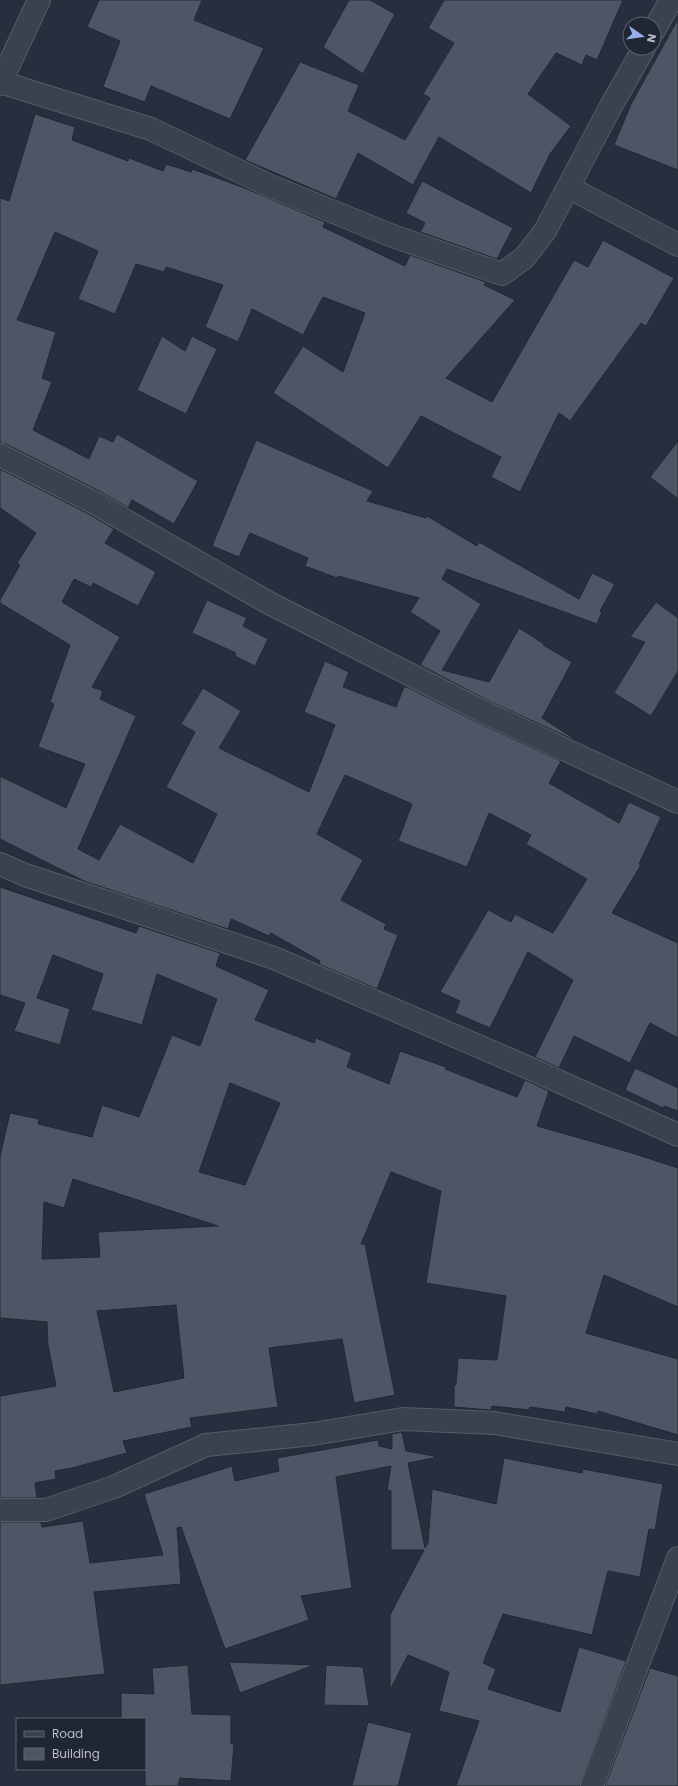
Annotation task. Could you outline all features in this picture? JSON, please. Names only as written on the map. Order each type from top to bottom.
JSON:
[{"type":"street","points":[[38,0],[0,83],[151,129],[268,185],[390,235],[502,274],[524,258],[545,231],[640,56]]},
{"type":"street","points":[[662,16],[671,0]]},
{"type":"street","points":[[568,187],[678,245]]},
{"type":"street","points":[[0,456],[94,502],[269,603],[484,712],[678,802]]},
{"type":"street","points":[[0,864],[25,875],[274,958],[529,1068],[678,1135]]},
{"type":"street","points":[[0,1510],[46,1510],[114,1487],[206,1444],[313,1434],[403,1419],[494,1423],[678,1454]]},
{"type":"street","points":[[592,1786],[678,1558]]},
{"type":"building","points":[[99,0],[202,0],[194,20],[264,48],[230,119],[151,86],[145,102],[103,87],[120,41],[87,27]]},
{"type":"building","points":[[349,0],[370,0],[395,14],[363,74],[323,47]]},
{"type":"building","points":[[444,0],[623,0],[597,60],[586,55],[582,65],[556,53],[528,94],[571,126],[550,154],[531,193],[439,137],[413,185],[358,153],[336,199],[245,160],[300,62],[359,85],[348,111],[405,140],[430,98],[423,94],[454,43],[428,28]]},
{"type":"building","points":[[678,19],[678,170],[614,145],[631,104],[658,56],[662,56],[662,48]]},
{"type":"building","points":[[35,114],[75,127],[72,140],[128,161],[129,158],[163,171],[166,164],[191,172],[192,169],[242,187],[325,222],[323,227],[405,266],[410,255],[486,282],[484,285],[515,300],[446,378],[492,402],[574,260],[588,267],[603,240],[674,278],[646,326],[641,323],[570,421],[559,413],[520,492],[491,477],[501,457],[421,416],[388,468],[273,393],[303,346],[343,372],[365,313],[323,297],[303,335],[252,309],[238,342],[205,327],[223,285],[166,267],[164,272],[136,264],[115,314],[78,299],[98,251],[55,232],[17,320],[56,332],[42,378],[52,382],[33,430],[89,459],[99,436],[113,442],[117,434],[198,481],[174,524],[132,500],[128,508],[99,491],[6,444],[0,443],[0,198],[9,201]]},
{"type":"building","points":[[422,181],[513,228],[497,259],[420,232],[425,223],[406,213]]},
{"type":"building","points":[[162,336],[185,351],[192,336],[217,349],[186,414],[137,390]]},
{"type":"building","points":[[256,440],[373,491],[367,501],[426,518],[427,516],[477,546],[479,542],[579,599],[592,573],[615,584],[600,611],[602,612],[597,624],[447,569],[442,579],[481,604],[442,670],[489,682],[519,628],[544,644],[543,645],[572,662],[542,718],[573,738],[572,739],[489,701],[420,665],[440,631],[410,612],[419,598],[338,576],[337,578],[305,566],[308,558],[250,533],[239,557],[212,546]]},
{"type":"building","points":[[678,441],[678,499],[650,477]]},
{"type":"building","points":[[0,469],[87,513],[114,529],[105,543],[156,572],[138,606],[93,583],[91,587],[74,579],[62,602],[120,637],[92,687],[103,691],[100,699],[136,716],[78,849],[99,860],[120,824],[193,863],[217,814],[166,787],[195,732],[181,724],[203,688],[241,711],[219,748],[309,792],[335,725],[304,712],[325,661],[349,672],[343,687],[396,707],[404,687],[407,687],[479,723],[561,761],[549,783],[619,823],[629,802],[661,817],[639,864],[641,865],[612,913],[678,943],[678,1038],[650,1023],[630,1063],[574,1036],[559,1068],[535,1057],[573,980],[528,952],[490,1028],[455,1013],[460,1001],[440,992],[488,910],[511,922],[515,914],[553,933],[587,879],[526,844],[531,835],[489,813],[467,867],[398,841],[412,804],[345,775],[317,834],[363,860],[341,900],[386,924],[384,929],[398,935],[377,989],[319,964],[320,961],[271,933],[269,936],[231,919],[228,929],[84,881],[0,839],[0,776],[66,808],[85,764],[38,747],[54,704],[50,702],[70,645],[0,603],[0,600],[20,565],[17,563],[36,533],[0,508]]},
{"type":"building","points":[[207,600],[247,618],[243,626],[268,639],[255,666],[235,656],[236,653],[192,633]]},
{"type":"building","points":[[656,602],[678,618],[678,671],[651,716],[614,693],[645,642],[630,637]]},
{"type":"building","points":[[0,887],[136,933],[139,926],[220,953],[216,966],[269,990],[255,1020],[314,1043],[316,1038],[352,1053],[347,1067],[389,1084],[400,1051],[446,1067],[445,1069],[517,1097],[525,1080],[549,1091],[537,1126],[632,1153],[678,1168],[678,1307],[604,1275],[586,1333],[678,1359],[678,1435],[598,1411],[597,1414],[566,1407],[565,1412],[530,1407],[529,1410],[492,1406],[491,1410],[454,1407],[454,1385],[456,1385],[458,1358],[497,1360],[506,1296],[426,1283],[441,1191],[391,1172],[361,1244],[365,1244],[395,1395],[354,1403],[342,1339],[269,1348],[278,1407],[190,1418],[192,1427],[123,1441],[127,1453],[72,1468],[55,1471],[56,1479],[35,1483],[37,1498],[0,1498],[0,1396],[56,1386],[48,1345],[47,1322],[0,1318],[0,1156],[10,1113],[39,1119],[38,1124],[92,1137],[102,1105],[139,1117],[172,1035],[200,1046],[217,999],[157,974],[142,1025],[91,1010],[103,974],[53,955],[37,998],[70,1009],[60,1045],[14,1031],[25,1003],[0,995]],"holes":[[[230,1083],[280,1103],[245,1185],[199,1172]],[[73,1179],[218,1226],[98,1232],[100,1257],[42,1259],[44,1202],[64,1208]],[[176,1305],[184,1378],[114,1392],[97,1311]]]},
{"type":"building","points":[[635,1068],[678,1088],[678,1111],[664,1106],[663,1108],[625,1090]]},
{"type":"building","points":[[402,1432],[406,1451],[434,1456],[434,1458],[408,1463],[425,1548],[428,1543],[432,1489],[496,1504],[504,1458],[582,1473],[583,1469],[663,1484],[655,1530],[649,1529],[640,1577],[608,1571],[592,1635],[503,1614],[483,1663],[496,1669],[488,1689],[560,1712],[579,1647],[626,1661],[580,1786],[456,1786],[479,1721],[439,1711],[449,1672],[408,1655],[390,1690],[390,1615],[424,1550],[391,1550],[391,1491],[387,1490],[391,1466],[336,1477],[352,1588],[301,1596],[309,1620],[225,1649],[181,1527],[177,1528],[181,1584],[94,1592],[105,1674],[0,1685],[0,1522],[41,1522],[42,1527],[83,1521],[90,1563],[163,1555],[144,1494],[232,1466],[235,1481],[279,1471],[277,1458],[378,1440],[379,1446],[392,1449],[392,1434]]},
{"type":"building","points":[[229,1662],[314,1665],[240,1693]]},
{"type":"building","points":[[188,1665],[192,1714],[231,1715],[231,1744],[234,1744],[231,1781],[180,1778],[178,1786],[145,1786],[146,1718],[121,1718],[121,1693],[154,1694],[152,1668]]},
{"type":"building","points":[[326,1665],[363,1667],[369,1706],[324,1705]]},
{"type":"building","points":[[650,1668],[678,1676],[678,1786],[605,1786]]},
{"type":"building","points":[[368,1722],[412,1733],[398,1786],[352,1786]]}]
